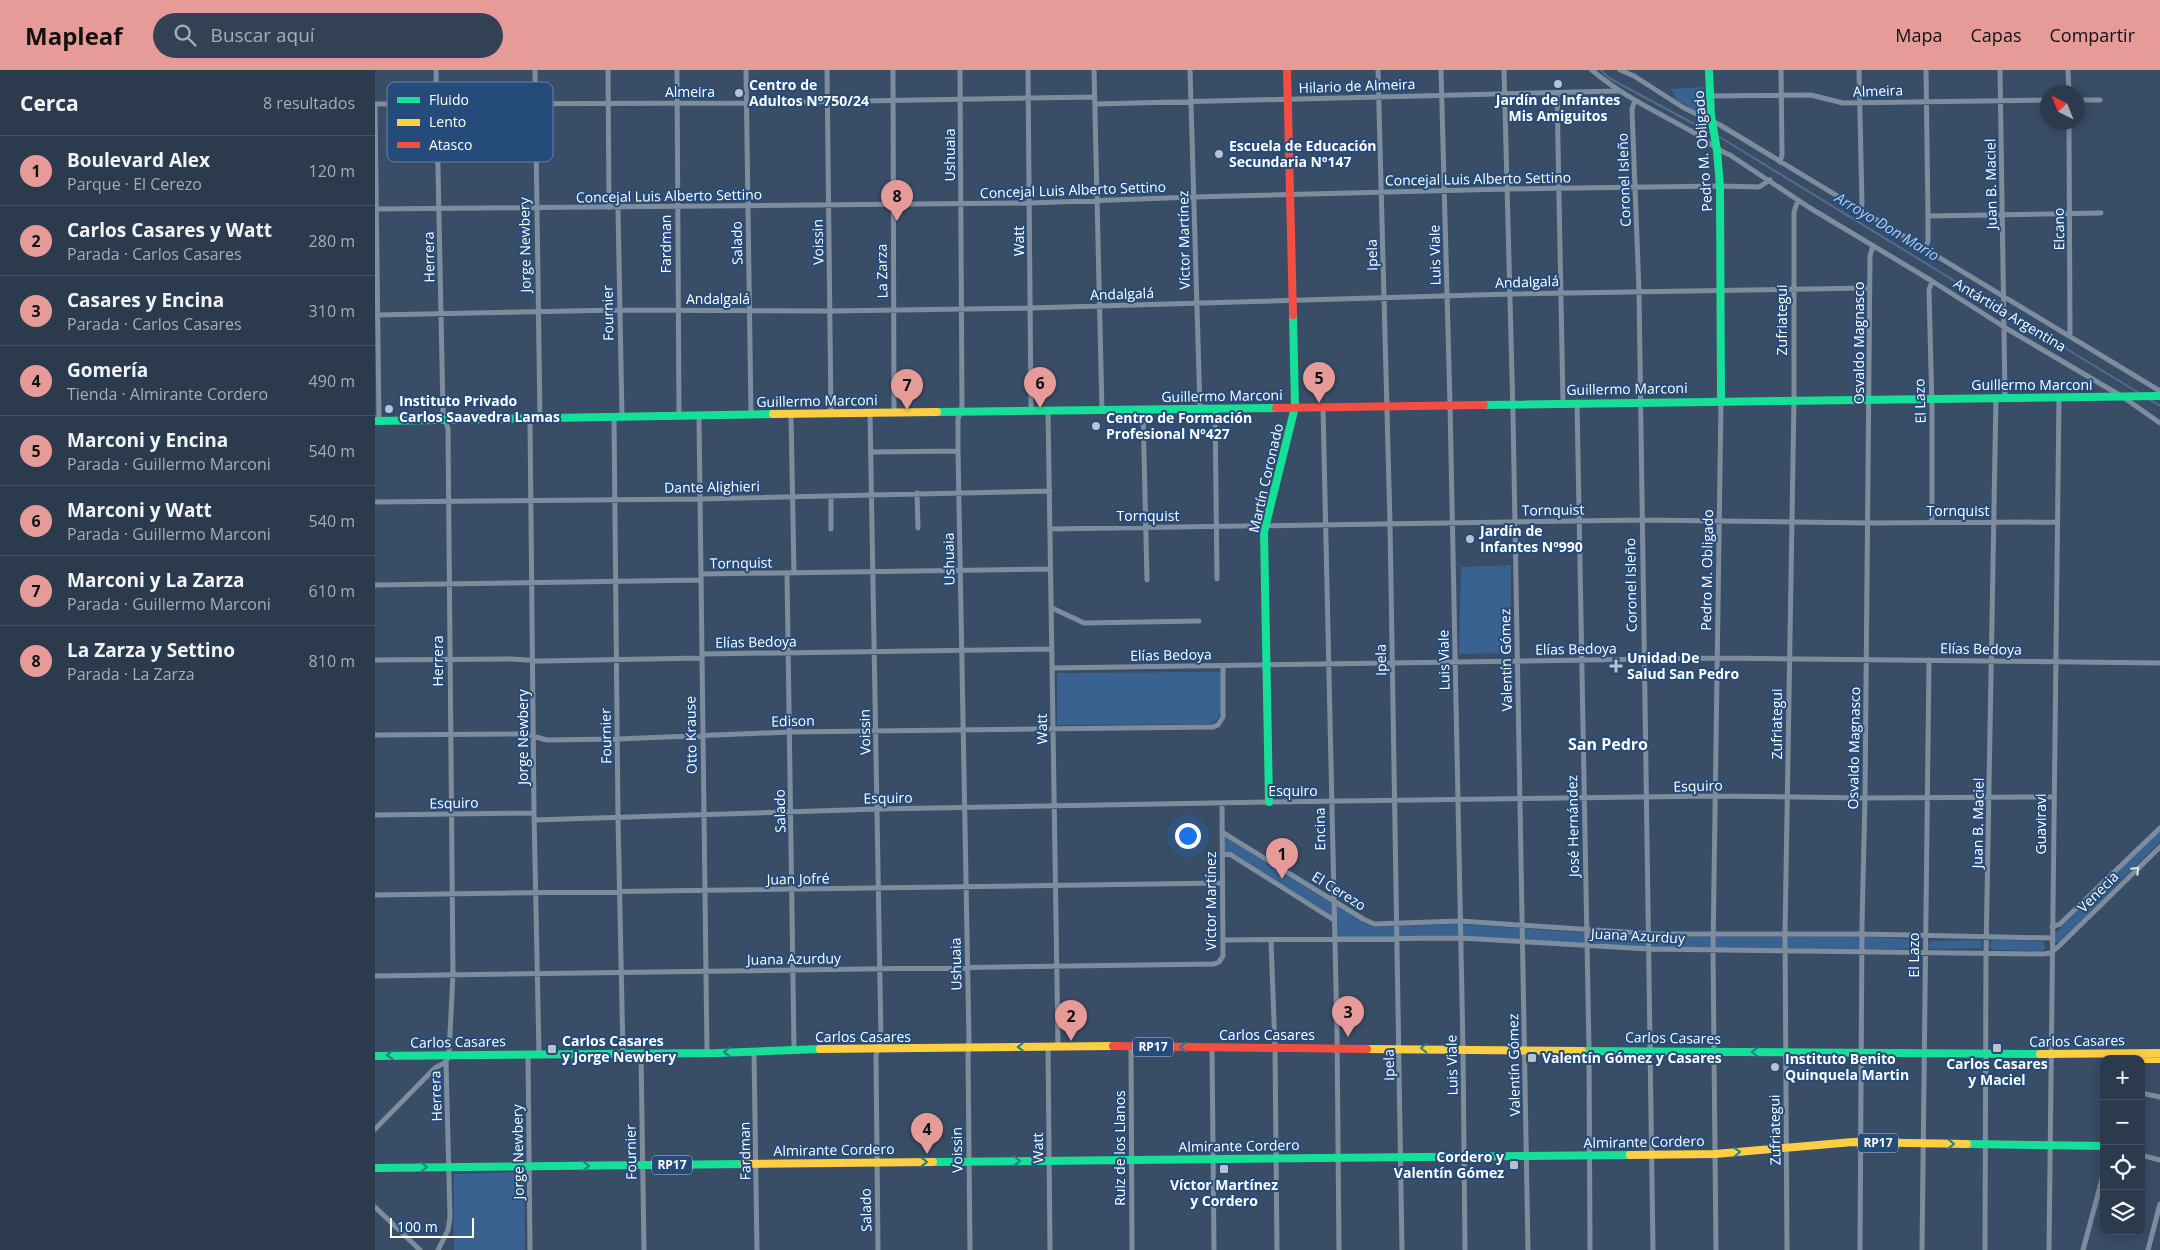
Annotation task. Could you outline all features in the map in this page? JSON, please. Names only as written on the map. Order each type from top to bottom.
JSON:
[{"type":"main road","name":"Martín Coronado","points":[[1269,802],[1265,526],[1295,407],[1287,70]]},
{"type":"main road","name":"Pedro M. Obligado","points":[[1709,70],[1720,186],[1721,401]]},
{"type":"main road","name":"Guillermo Marconi","points":[[377,421],[531,420],[894,412],[1143,411],[1563,402],[2133,397],[2159,394]]},
{"type":"main road","name":"Carlos Casares","points":[[375,1056],[968,1049],[1047,1046],[1589,1049],[1987,1054],[2160,1053]]},
{"type":"main road","name":"Carlos Casares","points":[[2145,1059],[2160,1059]]},
{"type":"main road","name":"Almirante Cordero","points":[[375,1168],[1715,1154],[1861,1142],[2100,1146]]},
{"type":"street","points":[[608,70],[609,208]]},
{"type":"street","name":"Fardman","points":[[677,70],[679,417]]},
{"type":"street","name":"Salado","points":[[746,70],[751,415]]},
{"type":"street","name":"Voissin","points":[[827,70],[831,414]]},
{"type":"street","name":"La Zarza","points":[[893,70],[894,412]]},
{"type":"street","name":"Ushuaia","points":[[960,70],[963,309],[962,406],[958,419],[958,451],[966,809],[968,1049]]},
{"type":"street","name":"Watt","points":[[1028,70],[1031,411]]},
{"type":"street","points":[[1094,70],[1102,411]]},
{"type":"street","name":"Víctor Martínez","points":[[1190,70],[1200,409]]},
{"type":"street","name":"Ipela","points":[[1378,70],[1390,524],[1402,1250]]},
{"type":"street","name":"Luis Viale","points":[[1441,70],[1453,523],[1465,1250]]},
{"type":"street","name":"Valentín Gómez","points":[[1504,70],[1515,522],[1528,1250]]},
{"type":"street","name":"Antártida Argentina","points":[[1592,70],[1619,91],[1730,154],[1798,200],[2123,397],[2160,423]]},
{"type":"street","name":"Antártida Argentina","points":[[1621,70],[1780,162],[2070,336],[2159,394]]},
{"type":"street","points":[[1629,70],[1634,76]]},
{"type":"street","points":[[1780,162],[1782,154],[1781,70]]},
{"type":"street","points":[[1859,70],[1862,204],[1859,210]]},
{"type":"street","points":[[1925,249],[1928,241],[1926,70]]},
{"type":"street","name":"Juan B. Maciel","points":[[2000,70],[2005,326]]},
{"type":"street","points":[[2068,70],[2069,85]]},
{"type":"street","name":"Hilario de Almeira","points":[[1095,104],[1619,91]]},
{"type":"street","points":[[1557,93],[1563,402]]},
{"type":"street","name":"Almeira","points":[[1710,96],[1811,95],[1837,103],[2040,100]]},
{"type":"street","name":"Almeira","points":[[553,104],[677,104],[1095,97]]},
{"type":"street","name":"Coronel Isleño","points":[[1635,100],[1632,109],[1639,291],[1639,402],[1653,1155],[1653,1250]]},
{"type":"street","points":[[2085,100],[2100,100]]},
{"type":"street","points":[[375,104],[377,421]]},
{"type":"street","name":"Elcano","points":[[2069,130],[2070,336]]},
{"type":"street","name":"Herrera","points":[[438,1250],[449,1224],[450,1167],[446,1062],[449,1054],[453,974],[449,502],[446,420],[443,412],[439,162]]},
{"type":"street","name":"Jorge Newbery","points":[[536,162],[540,419]]},
{"type":"street","name":"Concejal Luis Alberto Settino","points":[[376,209],[439,210],[1097,202],[1194,197],[1444,190],[1759,187],[1770,180]]},
{"type":"street","name":"Zufriategui","points":[[1787,1250],[1785,934],[1794,400],[1794,212],[1798,200]]},
{"type":"street","name":"Fournier","points":[[618,208],[619,310],[616,500],[618,818],[623,1054]]},
{"type":"street","points":[[1928,216],[2101,213]]},
{"type":"street","name":"Osvaldo Magnasco","points":[[1860,1250],[1870,256],[1873,246]]},
{"type":"street","name":"El Lazo","points":[[1932,281],[1929,290],[1932,522]]},
{"type":"street","name":"Andalgalá","points":[[376,315],[619,310],[831,311],[1030,308],[1561,292],[1870,288]]},
{"type":"street","points":[[2005,326],[2005,397]]},
{"type":"street","name":"Juan B. Maciel","points":[[1985,1250],[1987,1145],[1986,953],[1996,397]]},
{"type":"street","name":"Guaviravi","points":[[2049,1250],[2051,938],[2059,397]]},
{"type":"street","name":"Pedro M. Obligado","points":[[1716,1250],[1713,950],[1715,934],[1721,401]]},
{"type":"street","name":"José Hernández","points":[[1577,402],[1589,1049],[1590,1250]]},
{"type":"street","name":"Encina","points":[[1323,407],[1335,941],[1339,1250]]},
{"type":"street","points":[[1215,409],[1217,579]]},
{"type":"street","name":"Watt","points":[[1048,411],[1057,885],[1058,1046]]},
{"type":"street","points":[[1143,411],[1147,580]]},
{"type":"street","name":"Voissin","points":[[870,413],[881,1040],[878,1050]]},
{"type":"street","points":[[791,414],[791,497],[794,573]]},
{"type":"street","name":"Otto Krause","points":[[699,417],[707,1052]]},
{"type":"street","name":"Jorge Newbery","points":[[531,420],[534,820],[539,1054]]},
{"type":"street","points":[[871,452],[958,451]]},
{"type":"street","name":"Dante Alighieri","points":[[375,502],[700,499],[1050,491]]},
{"type":"street","points":[[917,493],[918,528]]},
{"type":"street","points":[[831,496],[831,529]]},
{"type":"street","name":"Tornquist","points":[[1050,529],[1641,520],[1868,523],[2056,522]]},
{"type":"street","name":"Tornquist","points":[[375,585],[533,584],[617,582],[787,573],[1050,569]]},
{"type":"street","name":"Salado","points":[[787,573],[794,1050]]},
{"type":"street","points":[[1052,608],[1084,623],[1199,621]]},
{"type":"street","name":"Elías Bedoya","points":[[375,660],[617,660],[789,653],[1052,649]]},
{"type":"street","name":"Elías Bedoya","points":[[1052,668],[1718,658],[2160,663]]},
{"type":"street","name":"El Lazo","points":[[1922,1250],[1929,660]]},
{"type":"street","name":"Edison","points":[[375,735],[525,734],[543,740],[876,730],[1213,727],[1218,725],[1223,717],[1223,666]]},
{"type":"street","name":"Esquiro","points":[[534,820],[703,814],[1269,802],[1717,796],[1865,798],[2053,797]]},
{"type":"street","name":"Víctor Martínez","points":[[1214,964],[1222,959],[1223,940],[1222,803]]},
{"type":"street","name":"Esquiro","points":[[375,815],[534,813]]},
{"type":"street","name":"Venecia","points":[[2052,927],[2060,924],[2160,828]]},
{"type":"street","name":"El Cerezo","points":[[1222,832],[1370,923],[1397,923]]},
{"type":"street","name":"Venecia","points":[[2051,953],[2160,847]]},
{"type":"street","points":[[1222,853],[1231,855],[1334,920]]},
{"type":"street","name":"Juan Jofré","points":[[375,895],[704,892],[1222,883]]},
{"type":"street","name":"Juana Azurduy","points":[[1397,923],[1460,921],[1648,934],[1862,934],[2051,938]]},
{"type":"street","name":"Juana Azurduy","points":[[1223,940],[1335,941],[1460,938],[1649,950],[2051,953]]},
{"type":"street","points":[[1271,941],[1275,1048],[1277,1250]]},
{"type":"street","name":"Juana Azurduy","points":[[375,976],[1214,964]]},
{"type":"street","name":"Watt","points":[[1047,1046],[1050,1250]]},
{"type":"street","name":"Ruiz de los Llanos","points":[[1131,1046],[1132,1250]]},
{"type":"street","points":[[1211,1047],[1214,1250]]},
{"type":"street","name":"Voissin","points":[[968,1049],[970,1250]]},
{"type":"street","name":"Salado","points":[[878,1050],[877,1162],[879,1250]]},
{"type":"street","name":"Fardman","points":[[755,1051],[757,1250]]},
{"type":"street","name":"Fournier","points":[[641,1053],[644,1250]]},
{"type":"street","name":"Jorge Newbery","points":[[528,1054],[530,1250]]},
{"type":"street","points":[[375,1129],[435,1068],[446,1062]]},
{"type":"street","points":[[2145,1094],[2160,1097]]},
{"type":"street","points":[[2145,1156],[2160,1160]]},
{"type":"street","points":[[2083,1250],[2100,1187]]},
{"type":"street","points":[[2148,1250],[2160,1204]]},
{"type":"street","points":[[375,1207],[420,1250]]},
{"type":"shaded area","points":[[1703,87],[1706,117],[1677,100],[1671,89]]},
{"type":"shaded area","points":[[1511,565],[1511,653],[1459,654],[1461,567]]},
{"type":"shaded area","points":[[1221,672],[1221,708],[1216,720],[1211,724],[1057,725],[1057,673]]},
{"type":"shaded area","points":[[2160,831],[2160,842],[2059,942],[2053,943],[2053,935]]},
{"type":"shaded area","points":[[1221,834],[1365,924],[1373,927],[1459,924],[1650,937],[1862,936],[1919,940],[1921,945],[1919,948],[1859,950],[1648,947],[1522,940],[1336,939],[1334,920],[1329,914],[1231,855],[1222,853]]},
{"type":"shaded area","points":[[1979,940],[1983,945],[1980,948],[1930,949],[1928,946],[1931,941]]},
{"type":"shaded area","points":[[1992,940],[2043,941],[2045,948],[2043,951],[1993,950],[1989,946]]},
{"type":"shaded area","points":[[524,1172],[525,1250],[454,1250],[454,1174]]},
{"type":"waterway","name":"Arroyo Don Mario","points":[[1601,70],[1609,78],[1711,133]]},
{"type":"waterway","name":"Arroyo Don Mario","points":[[1718,136],[2002,310]]},
{"type":"waterway","name":"Arroyo Don Mario","points":[[2006,312],[2139,393]]},
{"type":"waterway","name":"Arroyo Don Mario","points":[[2149,399],[2160,406]]},
{"type":"traffic: fast","points":[[1709,70],[1711,116],[1717,150],[1720,186],[1721,401]]},
{"type":"traffic: fast","points":[[1269,802],[1264,532],[1295,407],[1293,315]]},
{"type":"traffic: fast","points":[[1484,405],[2160,396]]},
{"type":"traffic: fast","points":[[937,412],[1276,408]]},
{"type":"traffic: fast","points":[[375,421],[773,414]]},
{"type":"traffic: fast","points":[[375,1056],[718,1053],[820,1049]]},
{"type":"traffic: fast","points":[[1582,1051],[2040,1054]]},
{"type":"traffic: fast","points":[[1967,1144],[2100,1146]]},
{"type":"traffic: fast","points":[[933,1162],[1630,1155]]},
{"type":"traffic: fast","points":[[375,1168],[744,1164]]},
{"type":"traffic: slow","points":[[773,414],[937,412]]},
{"type":"traffic: slow","points":[[820,1049],[1113,1046]]},
{"type":"traffic: slow","points":[[1367,1049],[1582,1051]]},
{"type":"traffic: slow","points":[[2040,1054],[2160,1053]]},
{"type":"traffic: slow","points":[[2145,1059],[2158,1059]]},
{"type":"traffic: slow","points":[[1630,1155],[1715,1154],[1853,1142],[1967,1144]]},
{"type":"traffic: slow","points":[[744,1164],[933,1162]]},
{"type":"traffic: jam","points":[[1287,70],[1293,315]]},
{"type":"traffic: jam","points":[[1276,408],[1484,405]]},
{"type":"traffic: jam","points":[[1113,1046],[1367,1049]]},
{"type":"place","name":"Jardín de Infantes Mis Amiguitos","points":[[1558,84]]},
{"type":"place","name":"Centro de Adultos Nº750/24","points":[[739,93]]},
{"type":"place","name":"Escuela de Educación Secundaria Nº147","points":[[1219,154]]},
{"type":"place","name":"La Zarza y Settino","points":[[897,221]]},
{"type":"place","name":"Marconi y Encina","points":[[1319,403]]},
{"type":"place","name":"Marconi y Watt","points":[[1040,408]]},
{"type":"place","name":"Instituto Privado Carlos Saavedra Lamas","points":[[389,409]]},
{"type":"place","name":"Marconi y La Zarza","points":[[907,410]]},
{"type":"place","name":"Centro de Formación Profesional Nº427","points":[[1096,426]]},
{"type":"place","name":"Jardín de Infantes Nº990","points":[[1470,539]]},
{"type":"place","name":"Unidad De Salud San Pedro","points":[[1616,666]]},
{"type":"place","name":"Boulevard Alex","points":[[1282,879]]},
{"type":"place","name":"Casares y Encina","points":[[1348,1037]]},
{"type":"place","name":"Carlos Casares y Watt","points":[[1071,1041]]},
{"type":"place","name":"Carlos Casares y Maciel","points":[[1997,1048]]},
{"type":"place","name":"Carlos Casares y Jorge Newbery","points":[[552,1049]]},
{"type":"place","name":"Valentín Gómez y Casares","points":[[1532,1058]]},
{"type":"place","name":"Instituto Benito Quinquela Martin","points":[[1775,1067]]},
{"type":"place","name":"Gomería","points":[[927,1154]]},
{"type":"place","name":"Cordero y Valentín Gómez","points":[[1514,1165]]},
{"type":"place","name":"Víctor Martínez y Cordero","points":[[1224,1169]]},
{"type":"district","name":"San Pedro","points":[[1608,744]]}]
